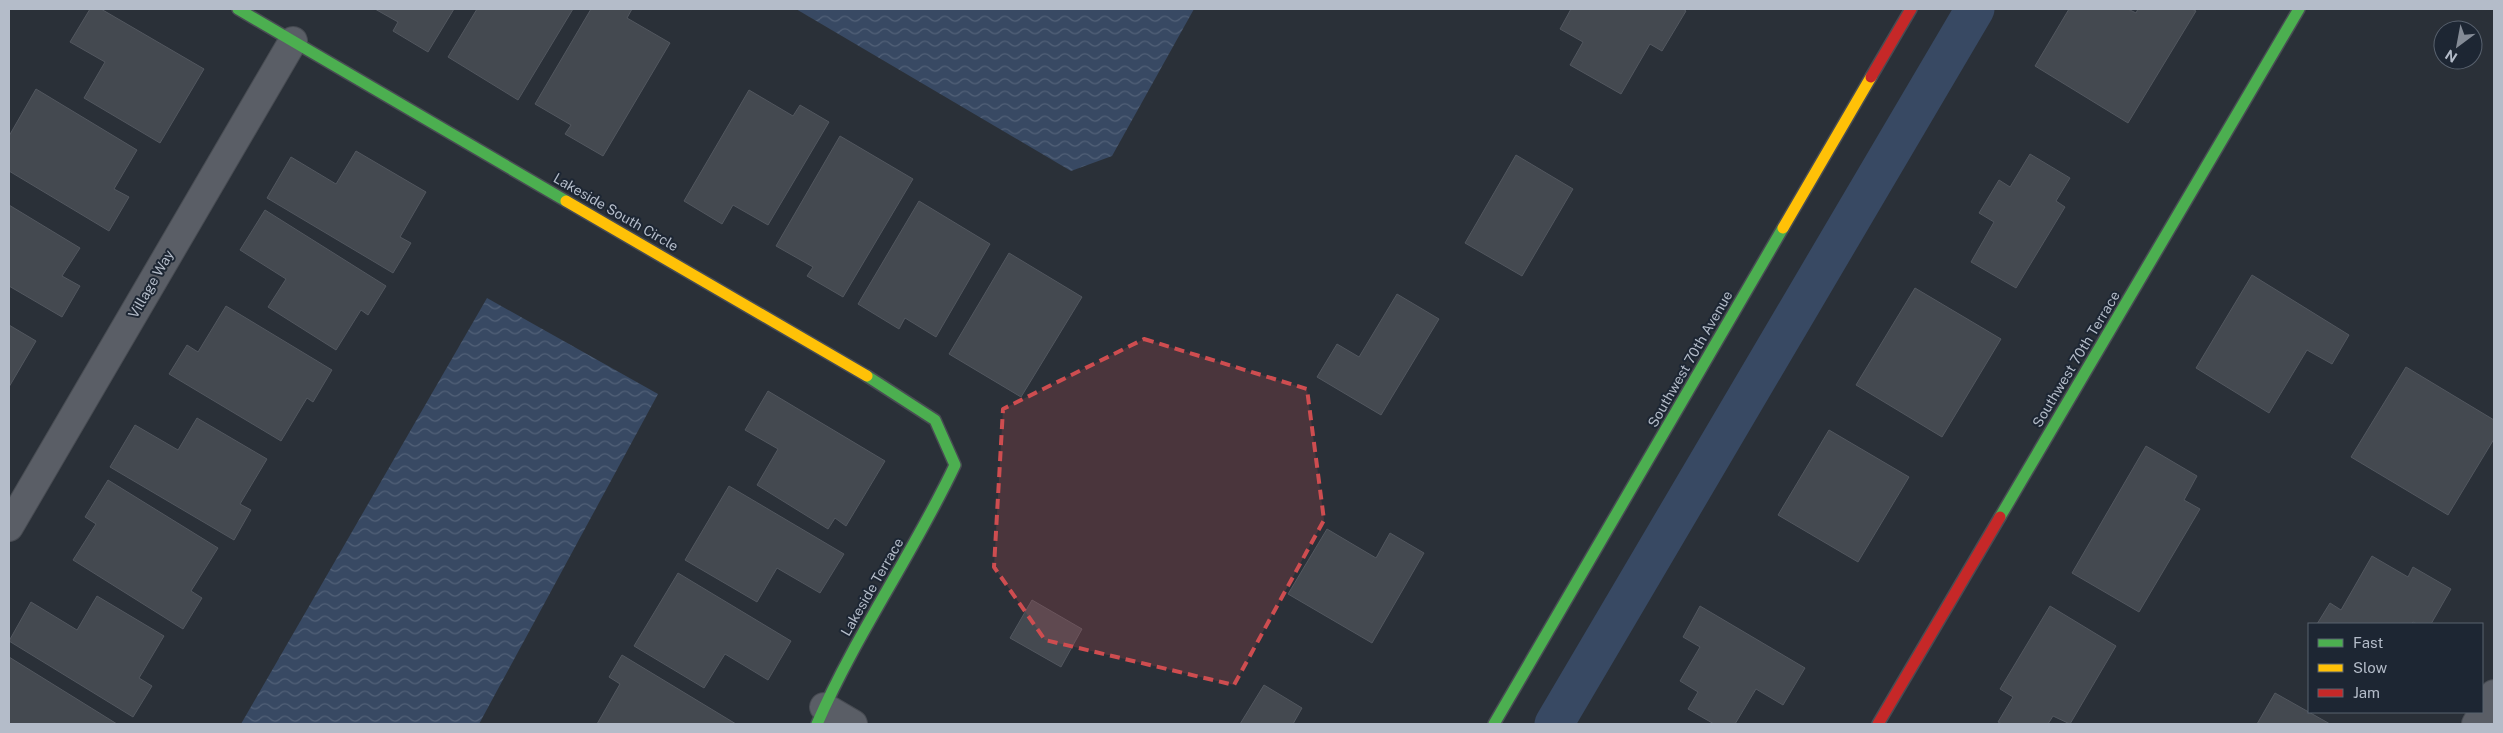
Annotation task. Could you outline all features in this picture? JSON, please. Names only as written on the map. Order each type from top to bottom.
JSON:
[{"type":"street","name":"Lakeside South Circle","points":[[238,9],[887,388],[935,420],[955,465]]},
{"type":"street","name":"Southwest 70th Avenue","points":[[1494,724],[1911,9]]},
{"type":"street","name":"Southwest 70th Terrace","points":[[1878,724],[2299,9]]},
{"type":"street","name":"Village Way","points":[[9,527],[293,41]]},
{"type":"street","name":"Lakeside Terrace","points":[[821,716],[831,688],[939,501],[955,465]]},
{"type":"street","points":[[2483,712],[2494,694]]},
{"type":"street","points":[[2476,724],[2483,713]]},
{"type":"street","points":[[821,716],[853,724]]},
{"type":"highlighted area","points":[[1144,339],[1307,389],[1324,520],[1234,685],[1045,640],[994,567],[1003,409]]},
{"type":"water","points":[[796,9],[1194,9],[1112,156],[1071,171]]},
{"type":"water","points":[[487,298],[658,394],[479,724],[241,724]]},
{"type":"building","points":[[90,9],[101,9],[204,69],[160,143],[84,98],[105,62],[70,42]]},
{"type":"building","points":[[375,9],[454,9],[428,52],[393,31],[398,22]]},
{"type":"building","points":[[477,9],[573,9],[518,100],[448,57]]},
{"type":"building","points":[[591,9],[632,9],[627,18],[670,43],[603,156],[565,134],[571,125],[535,104]]},
{"type":"building","points":[[1571,9],[1683,9],[1686,11],[1662,51],[1650,44],[1621,94],[1570,65],[1583,42],[1560,29]]},
{"type":"building","points":[[2069,9],[2128,9],[2136,13],[2138,9],[2192,9],[2196,11],[2128,123],[2035,66]]},
{"type":"building","points":[[36,89],[137,150],[114,189],[129,197],[109,231],[9,171],[9,136]]},
{"type":"building","points":[[749,90],[793,116],[800,105],[829,122],[768,225],[733,205],[722,224],[684,201]]},
{"type":"building","points":[[840,136],[913,179],[843,297],[807,276],[813,267],[776,246]]},
{"type":"building","points":[[356,151],[426,192],[400,237],[411,243],[393,273],[267,198],[291,157],[336,184]]},
{"type":"building","points":[[2030,154],[2070,178],[2056,201],[2065,207],[2016,288],[1971,262],[1994,222],[1979,213],[1999,180],[2010,187]]},
{"type":"building","points":[[1516,155],[1573,189],[1522,276],[1465,243]]},
{"type":"building","points":[[919,201],[990,244],[936,337],[905,318],[899,329],[858,304]]},
{"type":"building","points":[[9,205],[80,248],[62,276],[80,286],[62,317],[9,286]]},
{"type":"building","points":[[265,210],[386,286],[368,315],[361,310],[336,350],[268,307],[286,279],[240,250]]},
{"type":"building","points":[[1009,253],[1082,297],[1021,397],[949,354]]},
{"type":"building","points":[[2252,275],[2349,335],[2332,364],[2307,350],[2269,413],[2196,368]]},
{"type":"building","points":[[1915,288],[2001,339],[1942,437],[1856,385]]},
{"type":"building","points":[[1397,294],[1439,319],[1381,415],[1317,377],[1337,344],[1359,357]]},
{"type":"building","points":[[226,306],[332,370],[313,402],[307,398],[281,441],[169,374],[187,345],[198,352]]},
{"type":"building","points":[[9,325],[36,341],[9,387]]},
{"type":"building","points":[[2406,367],[2494,420],[2494,439],[2448,515],[2351,457]]},
{"type":"building","points":[[768,391],[885,461],[846,526],[835,518],[828,529],[757,485],[778,449],[745,430]]},
{"type":"building","points":[[197,418],[267,459],[240,504],[251,510],[234,540],[110,467],[135,425],[178,450]]},
{"type":"building","points":[[1829,430],[1909,477],[1858,562],[1778,515]]},
{"type":"building","points":[[2146,446],[2197,476],[2184,500],[2200,509],[2139,612],[2072,573]]},
{"type":"building","points":[[108,480],[218,548],[191,591],[202,598],[183,629],[73,560],[96,524],[85,517]]},
{"type":"building","points":[[729,486],[844,554],[820,593],[777,568],[757,602],[685,560]]},
{"type":"building","points":[[1327,529],[1376,558],[1390,533],[1424,553],[1372,643],[1288,594]]},
{"type":"building","points":[[2372,556],[2408,577],[2413,567],[2451,589],[2432,623],[2318,623],[2330,603],[2341,610]]},
{"type":"building","points":[[678,573],[791,641],[768,680],[725,654],[704,688],[634,646]]},
{"type":"building","points":[[97,596],[164,636],[139,678],[152,686],[133,717],[9,641],[31,602],[77,630]]},
{"type":"building","points":[[1032,600],[1082,629],[1061,667],[1010,638]]},
{"type":"building","points":[[1700,606],[1805,668],[1783,705],[1756,689],[1735,724],[1714,724],[1688,709],[1698,692],[1680,681],[1700,647],[1683,637]]},
{"type":"building","points":[[2050,606],[2116,646],[2070,724],[2053,716],[2048,724],[2002,724],[1998,722],[2013,697],[2000,689]]},
{"type":"building","points":[[622,655],[736,724],[597,724],[620,684],[609,677]]},
{"type":"building","points":[[9,657],[117,724],[9,724]]},
{"type":"building","points":[[1264,685],[1302,708],[1293,724],[1240,724]]},
{"type":"building","points":[[2275,693],[2330,724],[2257,724]]},
{"type":"waterway","points":[[1554,724],[1975,9]]},
{"type":"traffic: fast","points":[[238,9],[566,201]]},
{"type":"traffic: fast","points":[[2000,517],[2299,9]]},
{"type":"traffic: fast","points":[[1494,724],[1783,228]]},
{"type":"traffic: fast","points":[[817,724],[849,658],[939,498],[955,465],[935,420],[867,376]]},
{"type":"traffic: slow","points":[[1783,228],[1871,77]]},
{"type":"traffic: slow","points":[[566,201],[867,376]]},
{"type":"traffic: jam","points":[[1871,77],[1911,9]]},
{"type":"traffic: jam","points":[[1878,724],[2000,517]]}]
